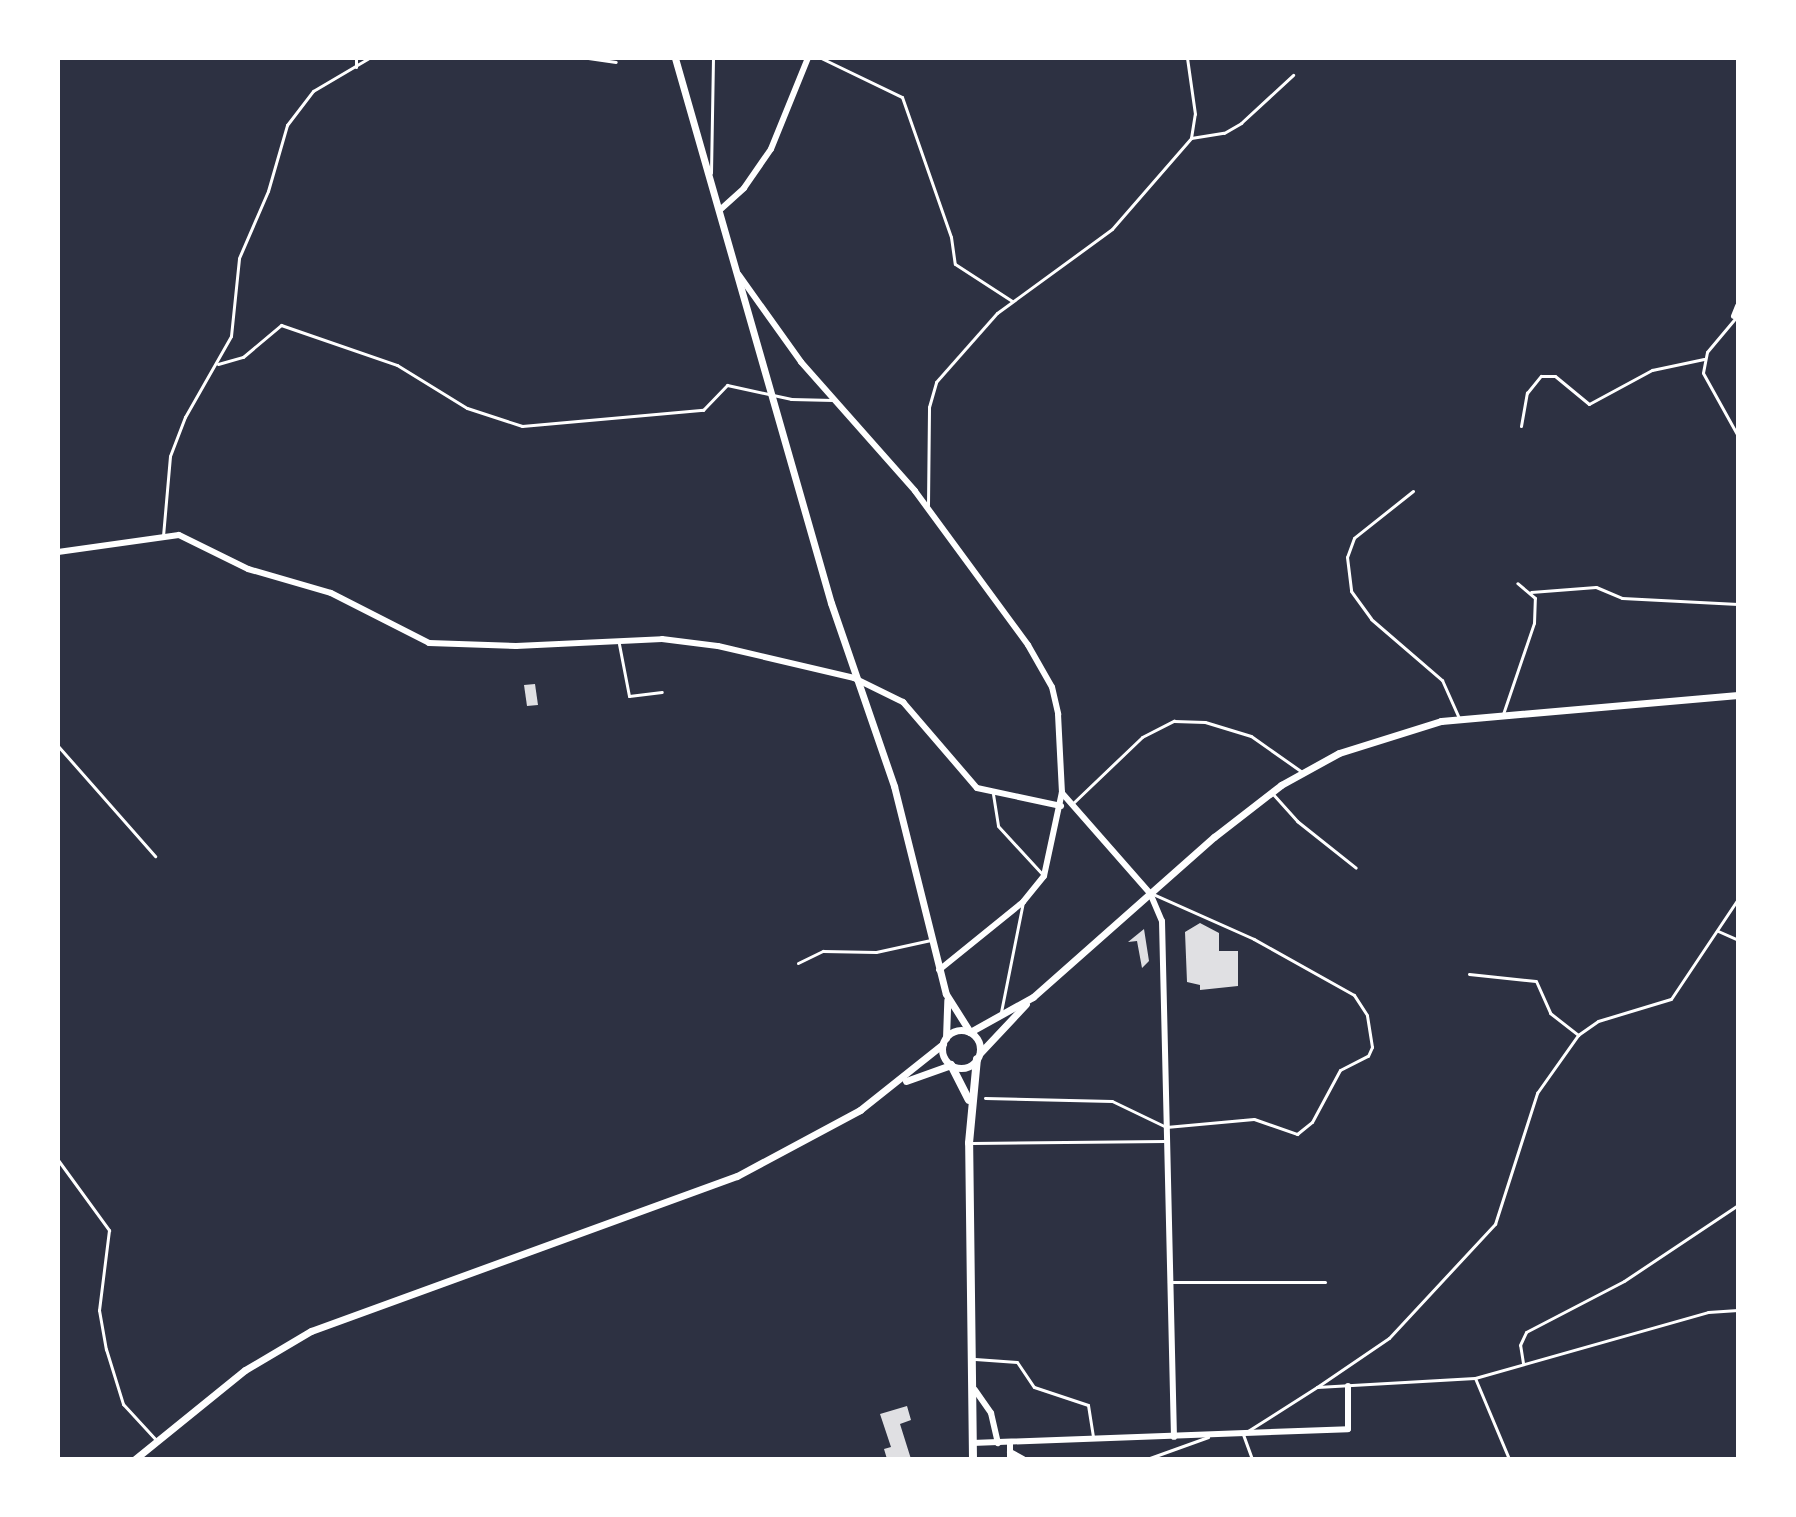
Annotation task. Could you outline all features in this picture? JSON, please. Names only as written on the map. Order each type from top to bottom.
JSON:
[{"type":"main road","points":[[973,1459],[975,1359],[969,1100],[978,1056]]},
{"type":"main road","points":[[951,1065],[969,1100]]},
{"type":"street","points":[[675,58],[711,173],[769,393],[854,678],[894,786],[946,994],[978,1041],[978,1056]]},
{"type":"street","points":[[721,209],[744,188],[771,149],[808,58]]},
{"type":"street","points":[[738,273],[801,362],[928,509],[1042,667],[1058,714],[1061,806],[1044,876],[1023,902],[939,970]]},
{"type":"street","points":[[1736,316],[1738,306]]},
{"type":"street","points":[[58,552],[163,536],[194,539],[248,569],[331,593],[429,643],[484,647],[618,640],[693,642],[854,678],[903,702],[966,778],[993,794],[1061,806]]},
{"type":"street","points":[[900,1083],[951,1065],[967,1067],[1033,997],[1150,893],[1302,772],[1386,735],[1459,718],[1738,695]]},
{"type":"street","points":[[1062,792],[1150,893],[1162,921],[1174,1437]]},
{"type":"street","points":[[946,994],[945,1041],[951,1065]]},
{"type":"street","points":[[135,1459],[245,1370],[311,1331],[737,1176],[819,1134],[900,1083],[957,1031],[970,1032],[1033,997]]},
{"type":"street","points":[[972,1443],[1348,1429],[1348,1386]]},
{"type":"street","points":[[975,1390],[991,1413],[998,1443]]},
{"type":"street","points":[[1010,1443],[1010,1456],[1023,1459]]},
{"type":"lane","points":[[356,58],[352,62],[357,68]]},
{"type":"lane","points":[[163,536],[170,456],[189,409],[218,364],[233,326],[239,258],[268,191],[287,125],[313,91],[357,68],[369,58]]},
{"type":"lane","points":[[588,58],[616,62]]},
{"type":"lane","points":[[711,173],[713,58]]},
{"type":"lane","points":[[821,58],[902,97],[951,237],[955,264],[1012,301]]},
{"type":"lane","points":[[928,509],[929,407],[936,382],[1012,301],[1112,229],[1191,138],[1195,114],[1187,58]]},
{"type":"lane","points":[[1191,138],[1224,133],[1241,123],[1293,75]]},
{"type":"lane","points":[[1521,426],[1527,393],[1541,376],[1555,376],[1584,401],[1595,403],[1652,370],[1704,359],[1736,316]]},
{"type":"lane","points":[[218,364],[243,357],[281,325],[397,365],[467,408],[522,426],[703,410],[727,385],[836,400]]},
{"type":"lane","points":[[1704,359],[1707,387],[1738,436]]},
{"type":"lane","points":[[1413,491],[1354,538],[1347,557],[1351,591],[1371,619],[1442,680],[1459,718]]},
{"type":"lane","points":[[1517,583],[1531,592],[1596,587],[1622,598],[1738,604]]},
{"type":"lane","points":[[1503,714],[1511,680],[1532,636],[1531,592]]},
{"type":"lane","points":[[618,640],[629,696],[662,692]]},
{"type":"lane","points":[[58,713],[58,728]]},
{"type":"lane","points":[[1072,804],[1142,737],[1174,721],[1205,722],[1251,736],[1302,772]]},
{"type":"lane","points":[[58,746],[155,856]]},
{"type":"lane","points":[[1272,793],[1297,821],[1356,868]]},
{"type":"lane","points":[[993,794],[998,826],[1044,876]]},
{"type":"lane","points":[[985,1098],[1112,1101],[1166,1127],[1254,1119],[1301,1133],[1340,1070],[1368,1056],[1372,1047],[1362,1002],[1354,995],[1254,939],[1150,893]]},
{"type":"lane","points":[[1252,1459],[1243,1434],[1389,1338],[1495,1224],[1537,1093],[1578,1035],[1598,1021],[1671,999],[1738,899]]},
{"type":"lane","points":[[1001,1015],[1023,902]]},
{"type":"lane","points":[[1718,931],[1738,940]]},
{"type":"lane","points":[[798,963],[823,951],[876,952],[931,940]]},
{"type":"lane","points":[[1469,974],[1536,981],[1550,1013],[1578,1035]]},
{"type":"lane","points":[[969,1143],[1166,1141]]},
{"type":"lane","points":[[58,1160],[109,1230],[99,1302],[106,1349],[123,1404],[157,1442]]},
{"type":"lane","points":[[1523,1363],[1520,1345],[1526,1332],[1624,1281],[1738,1205]]},
{"type":"lane","points":[[1169,1282],[1325,1282]]},
{"type":"lane","points":[[1317,1387],[1475,1378],[1708,1312],[1738,1310]]},
{"type":"lane","points":[[975,1359],[1017,1362],[1030,1384],[1088,1405],[1093,1440]]},
{"type":"lane","points":[[1475,1378],[1509,1459]]},
{"type":"lane","points":[[1147,1459],[1210,1436]]},
{"type":"building","points":[[535,684],[538,705],[527,706],[524,685]]},
{"type":"building","points":[[1200,923],[1219,933],[1219,951],[1238,951],[1238,986],[1200,990],[1200,985],[1187,982],[1185,932]]},
{"type":"building","points":[[1144,929],[1149,961],[1142,968],[1137,941],[1128,942]]},
{"type":"building","points":[[907,1406],[911,1420],[900,1424],[911,1459],[887,1459],[884,1449],[891,1447],[880,1414]]}]
